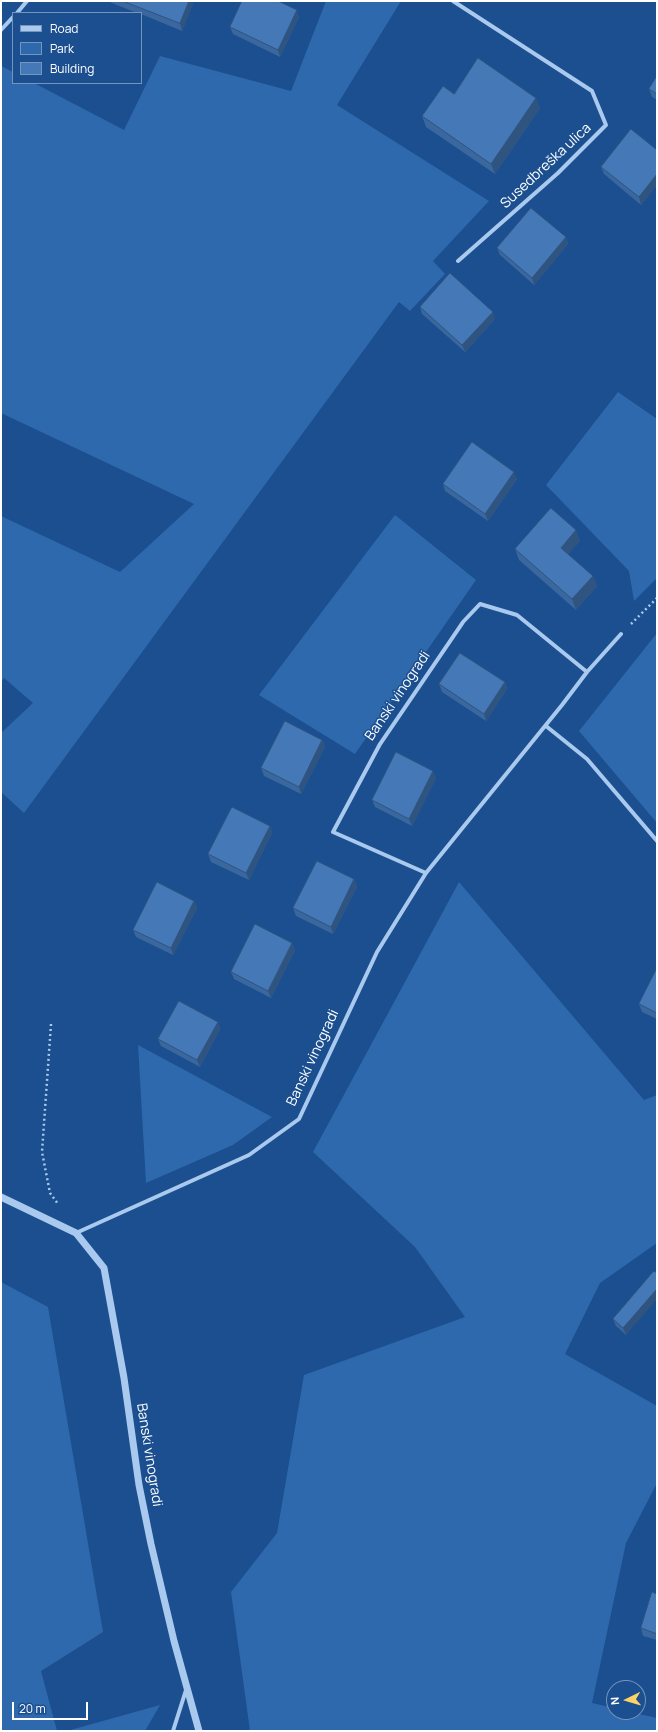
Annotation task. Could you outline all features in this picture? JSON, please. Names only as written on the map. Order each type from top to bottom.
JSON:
[{"type":"street","points":[[17,12],[27,1]]},
{"type":"street","name":"Susedbreška ulica","points":[[453,1],[592,91],[606,124],[558,173],[458,261]]},
{"type":"street","points":[[1,30],[12,18]]},
{"type":"street","name":"Banski vinogradi","points":[[426,873],[333,832],[380,744],[463,622],[480,604],[517,615],[587,672]]},
{"type":"street","name":"Banski vinogradi","points":[[76,1233],[249,1155],[299,1120],[377,952],[426,873],[546,726],[587,672],[621,634]]},
{"type":"street","points":[[546,726],[587,759],[657,841]]},
{"type":"street","name":"Banski vinogradi","points":[[1,1197],[76,1233],[104,1268],[124,1378],[139,1485],[164,1596],[199,1731]]},
{"type":"street","points":[[173,1731],[187,1688]]},
{"type":"path","points":[[621,634],[657,598]]},
{"type":"path","points":[[51,1024],[42,1152],[50,1193],[76,1233]]},
{"type":"green space","points":[[326,1],[401,1],[337,105],[489,201],[433,261],[445,274],[410,311],[399,302],[24,813],[1,792],[1,733],[33,703],[4,678],[1,682],[1,516],[120,572],[194,504],[1,413],[1,66],[12,72],[12,84],[36,84],[124,130],[160,56],[291,91]]},
{"type":"green space","points":[[618,392],[657,419],[657,578],[634,601],[629,571],[546,485]]},
{"type":"green space","points":[[395,515],[476,580],[355,754],[259,695]]},
{"type":"green space","points":[[657,633],[657,823],[579,731]]},
{"type":"green space","points":[[459,882],[644,1100],[657,1095],[657,1243],[600,1283],[565,1354],[657,1406],[657,1483],[626,1543],[592,1703],[606,1706],[606,1720],[646,1720],[646,1716],[657,1718],[657,1731],[250,1731],[231,1592],[277,1533],[304,1375],[465,1317],[415,1247],[313,1152]]},
{"type":"green space","points":[[138,1045],[272,1117],[233,1145],[146,1183]]},
{"type":"green space","points":[[1,1282],[48,1307],[103,1632],[41,1671],[57,1731],[1,1731]]},
{"type":"green space","points":[[160,1705],[145,1731],[67,1731]]},
{"type":"building","points":[[123,1],[189,1],[180,23]]},
{"type":"building","points":[[242,1],[278,1],[297,10],[278,50],[230,27]]},
{"type":"building","points":[[478,58],[536,98],[491,164],[422,116],[443,86],[454,94]]},
{"type":"building","points":[[657,76],[657,94],[649,89]]},
{"type":"building","points":[[631,129],[657,150],[657,174],[639,197],[601,167]]},
{"type":"building","points":[[531,208],[566,237],[532,278],[497,248]]},
{"type":"building","points":[[450,273],[493,312],[462,345],[420,307]]},
{"type":"building","points":[[472,442],[514,472],[485,514],[443,484]]},
{"type":"building","points":[[551,508],[576,530],[561,548],[593,576],[572,599],[515,549]]},
{"type":"building","points":[[460,653],[505,682],[484,714],[439,684]]},
{"type":"building","points":[[285,721],[322,740],[299,787],[261,768]]},
{"type":"building","points":[[396,752],[433,771],[409,819],[372,800]]},
{"type":"building","points":[[232,807],[270,826],[246,873],[208,854]]},
{"type":"building","points":[[317,861],[354,879],[331,927],[293,908]]},
{"type":"building","points":[[157,882],[194,901],[171,948],[133,930]]},
{"type":"building","points":[[255,924],[292,943],[268,991],[231,972]]},
{"type":"building","points":[[657,968],[657,1013],[639,1004]]},
{"type":"building","points":[[179,1001],[218,1022],[197,1060],[158,1039]]},
{"type":"building","points":[[654,1271],[657,1273],[657,1289],[623,1328],[613,1319]]},
{"type":"building","points":[[652,1592],[657,1594],[657,1634],[641,1628]]}]
